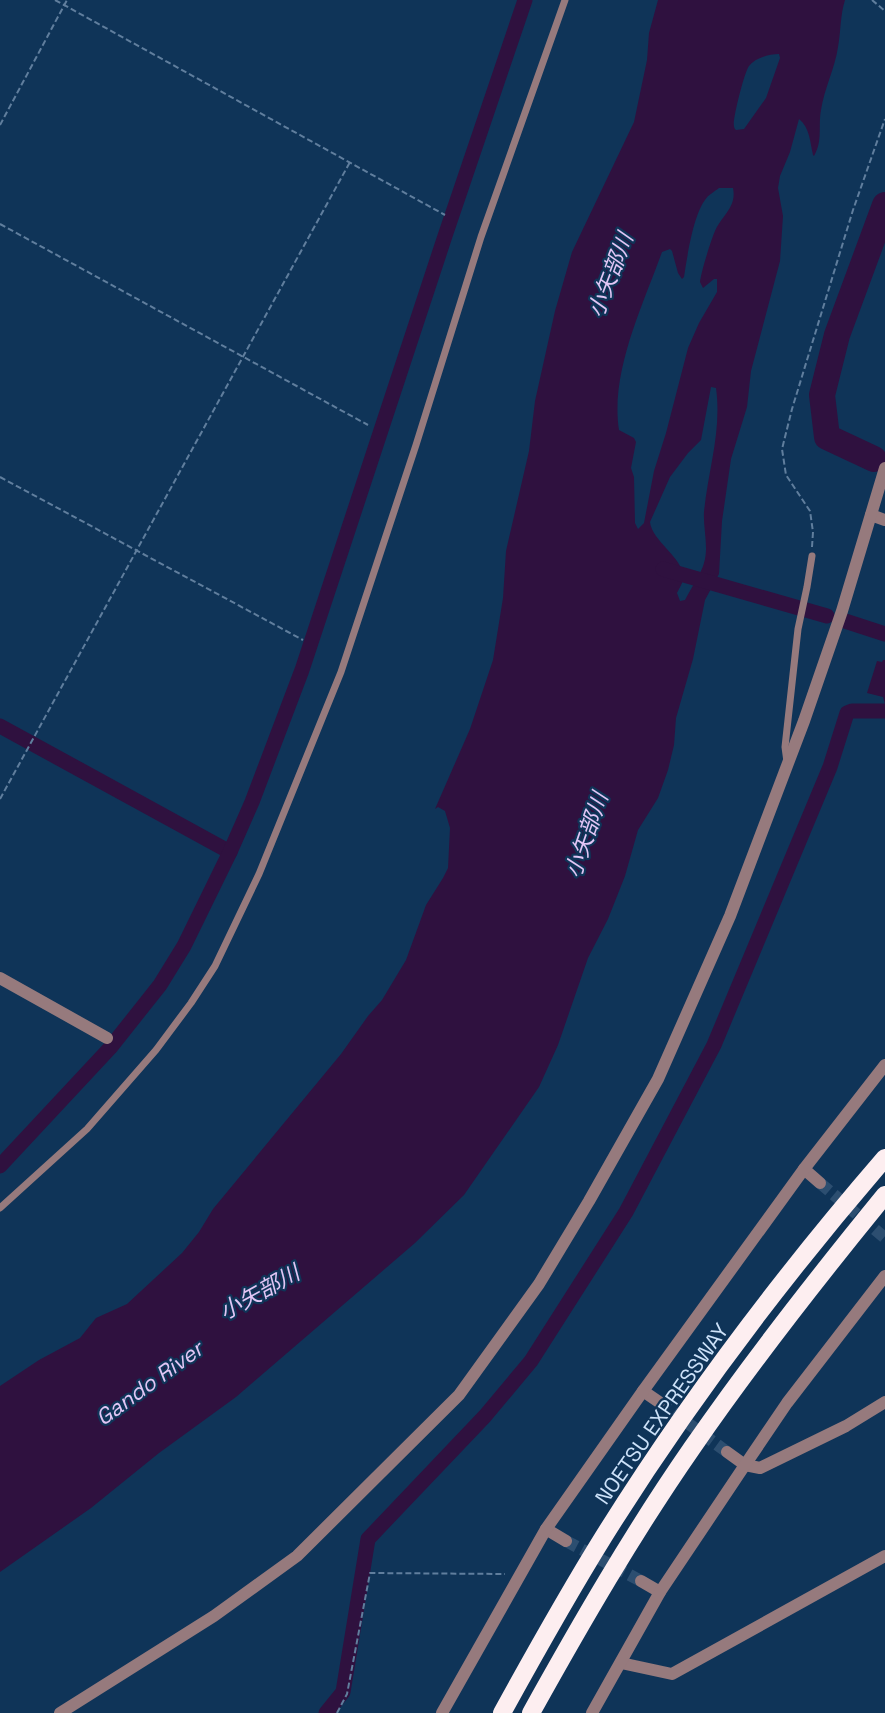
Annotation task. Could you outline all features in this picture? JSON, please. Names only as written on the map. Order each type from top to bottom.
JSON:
[{"type":"highway","points":[[800,1261],[885,1147]]},
{"type":"highway","name":"NOETSU EXPRESSWAY","points":[[502,1713],[552,1623],[629,1498],[678,1425],[800,1261],[885,1158]]},
{"type":"highway","name":"NOETSU EXPRESSWAY","points":[[531,1713],[621,1558],[691,1450],[753,1362],[885,1195]]},
{"type":"street","points":[[60,1713],[214,1616],[297,1556],[459,1395],[539,1284],[658,1078],[730,916],[788,764],[842,611],[885,468]]},
{"type":"street","points":[[871,515],[885,520]]},
{"type":"street","points":[[0,978],[107,1038]]},
{"type":"street","points":[[442,1713],[546,1529],[643,1390],[804,1169],[885,1065]]},
{"type":"street","points":[[804,1169],[820,1183]]},
{"type":"street","points":[[592,1713],[660,1592],[745,1465],[787,1403],[885,1276]]},
{"type":"street","points":[[643,1390],[659,1402]]},
{"type":"street","points":[[727,1452],[745,1465],[760,1468],[846,1426],[885,1402]]},
{"type":"street","points":[[546,1529],[566,1540]]},
{"type":"street","points":[[621,1663],[672,1674],[885,1556]]},
{"type":"street","points":[[641,1581],[660,1592]]},
{"type":"lane","points":[[0,1208],[87,1129],[156,1050],[215,966],[259,874],[341,672],[416,445],[481,237],[566,0]]},
{"type":"lane","points":[[788,764],[785,747],[798,629],[812,556]]},
{"type":"path","points":[[55,0],[445,215]]},
{"type":"path","points":[[0,125],[68,0]]},
{"type":"path","points":[[872,0],[885,11]]},
{"type":"path","points":[[812,556],[813,532],[810,511],[786,475],[782,449],[792,409],[853,210],[885,119]]},
{"type":"path","points":[[0,799],[350,162]]},
{"type":"path","points":[[0,224],[368,425]]},
{"type":"path","points":[[0,477],[303,640]]},
{"type":"path","points":[[337,1713],[347,1694],[370,1573],[520,1575]]},
{"type":"water","points":[[658,0],[845,0],[837,55],[822,102],[817,150],[814,156],[807,131],[799,119],[790,152],[780,176],[778,188],[783,216],[780,261],[751,371],[747,407],[731,459],[722,521],[719,574],[705,600],[693,659],[676,718],[674,745],[668,770],[658,798],[638,830],[625,876],[608,919],[588,958],[558,1045],[539,1087],[464,1195],[415,1243],[236,1397],[159,1453],[91,1508],[0,1572],[0,1386],[39,1360],[80,1338],[96,1318],[127,1304],[182,1253],[199,1232],[213,1209],[341,1054],[382,1000],[406,960],[426,905],[448,868],[450,828],[445,811],[438,807],[435,809],[470,729],[493,660],[503,598],[506,551],[529,451],[535,401],[555,311],[572,252],[634,122],[647,60],[649,33]],"holes":[[[779,54],[780,58],[766,98],[744,129],[736,130],[735,115],[749,66],[762,57]],[[719,188],[733,188],[731,206],[715,231],[700,282],[703,288],[717,279],[717,292],[688,348],[654,471],[644,523],[638,529],[635,523],[634,477],[631,468],[636,442],[634,438],[619,430],[617,408],[619,385],[630,339],[662,252],[670,249],[672,251],[682,279],[697,216],[709,195]],[[711,387],[716,388],[716,435],[704,512],[705,557],[703,567],[685,600],[680,601],[677,593],[683,580],[680,565],[657,537],[650,522],[670,477],[701,440]]]},
{"type":"water","points":[[885,660],[885,704],[883,697],[867,693],[877,661],[882,662]]},
{"type":"waterway","points":[[0,1166],[110,1048],[160,985],[184,946],[230,852],[252,802],[302,670],[525,0]]},
{"type":"waterway","points":[[874,459],[827,437],[822,395],[837,335],[885,205]]},
{"type":"waterway","points":[[663,569],[827,616]]},
{"type":"waterway","points":[[845,621],[885,634]]},
{"type":"waterway","points":[[326,1713],[343,1692],[368,1539],[485,1416],[531,1361],[626,1212],[714,1045],[830,767],[847,713],[885,711]]},
{"type":"waterway","points":[[0,726],[230,852]]},
{"type":"tunnel","points":[[820,1183],[885,1238]]},
{"type":"tunnel","points":[[659,1402],[727,1452]]},
{"type":"tunnel","points":[[566,1541],[641,1581]]},
{"type":"water label","name":"小矢部川","points":[[610,275]]},
{"type":"water label","name":"小矢部川","points":[[586,835]]},
{"type":"water label","name":"小矢部川","points":[[259,1292]]},
{"type":"water label","name":"Gando River","points":[[149,1383]]}]
